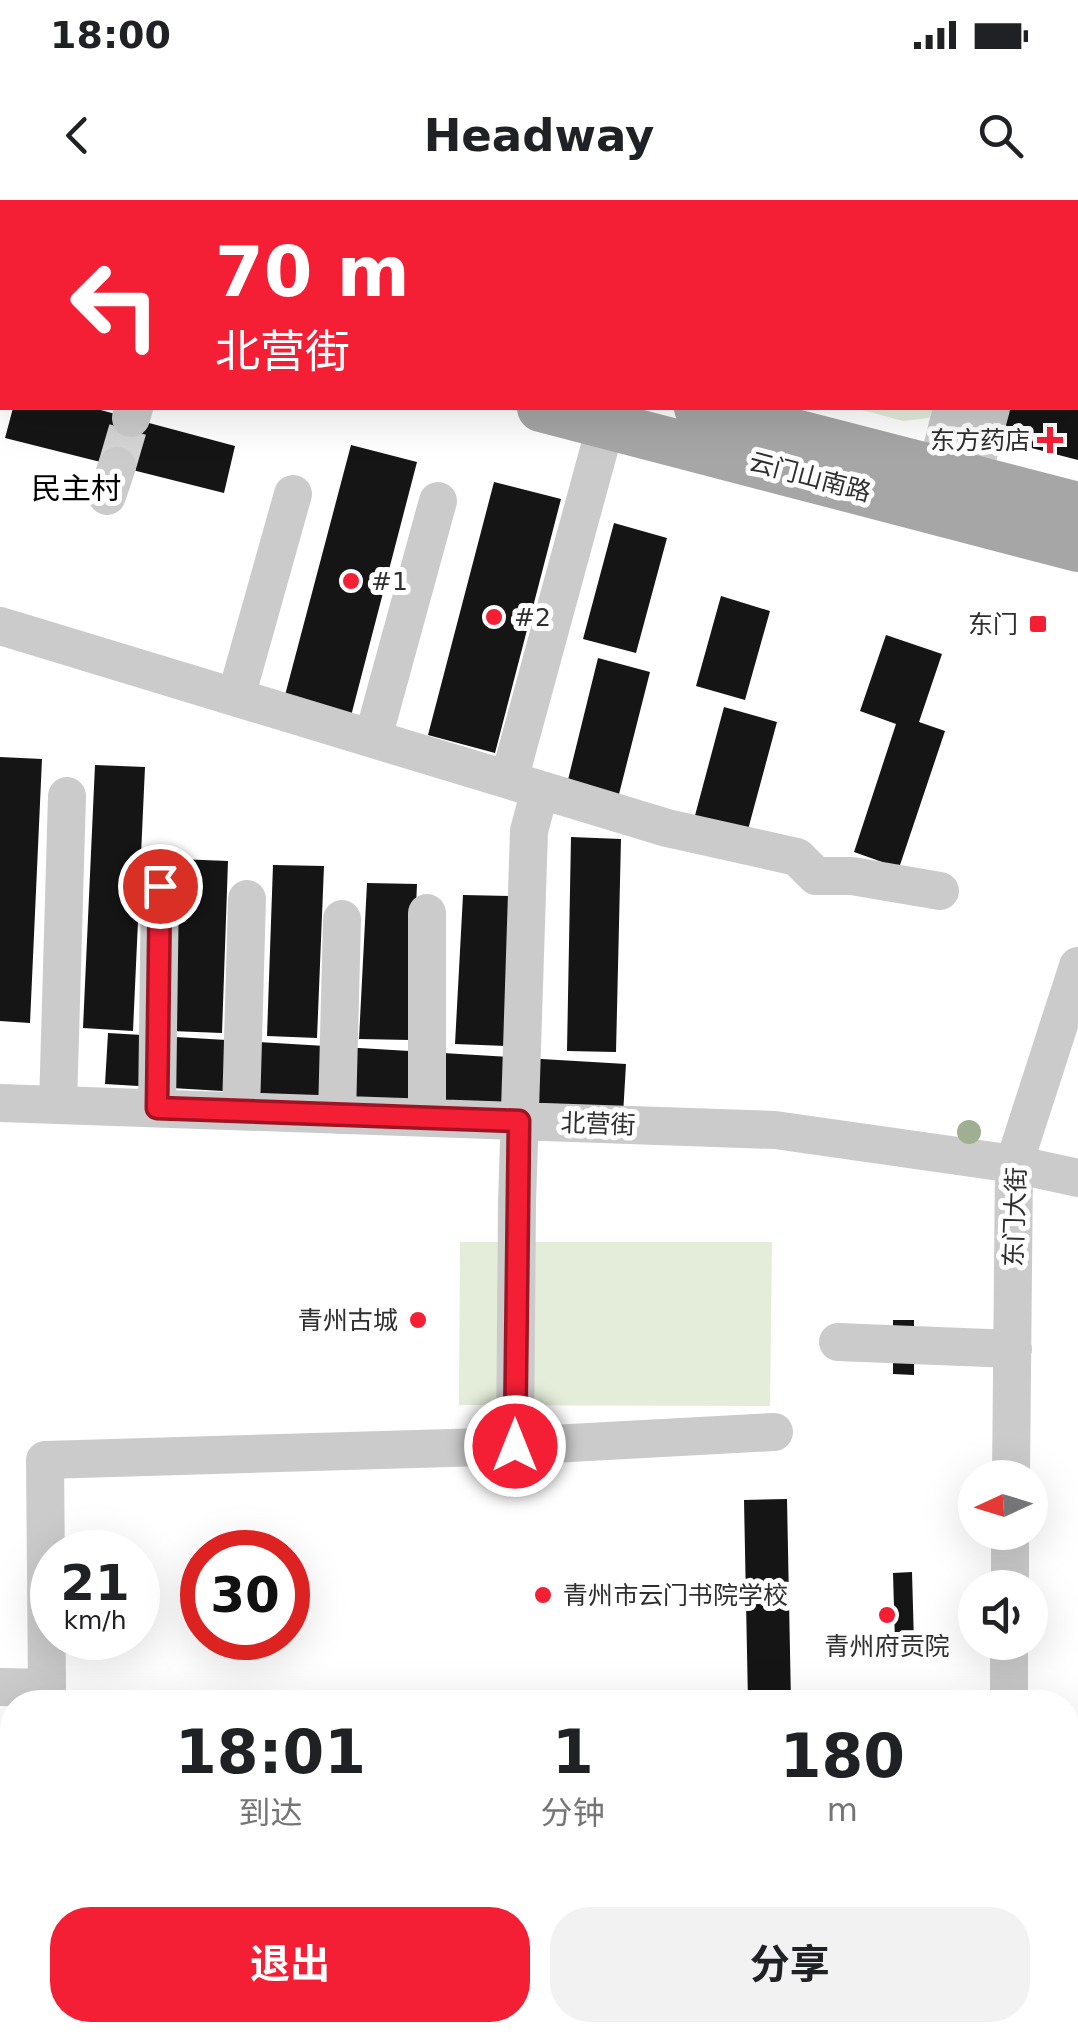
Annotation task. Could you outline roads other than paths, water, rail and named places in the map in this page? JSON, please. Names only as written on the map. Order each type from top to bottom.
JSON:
[{"type":"main road","name":"云门山南路","points":[[549,410],[1078,548]]},
{"type":"main road","name":"云门山南路","points":[[706,410],[1078,506]]},
{"type":"street","points":[[952,410],[954,474]]},
{"type":"street","points":[[954,474],[991,410]]},
{"type":"street","points":[[515,1446],[519,1121],[529,831],[524,785],[606,424]]},
{"type":"street","points":[[236,696],[293,494]]},
{"type":"street","points":[[373,738],[438,501]]},
{"type":"street","points":[[0,626],[667,828],[797,857],[816,876],[852,876],[940,890]]},
{"type":"street","points":[[58,1105],[66,796]]},
{"type":"street","points":[[157,1108],[160,886]]},
{"type":"street","points":[[242,1111],[247,900]]},
{"type":"street","points":[[427,1118],[428,914]]},
{"type":"street","points":[[337,1115],[342,918]]},
{"type":"street","name":"东门大街","points":[[1011,1460],[1014,1164],[1078,966]]},
{"type":"street","name":"北营街","points":[[0,1103],[775,1130],[1014,1164],[1078,1178]]},
{"type":"street","points":[[838,1342],[1013,1348]]},
{"type":"street","points":[[0,1687],[47,1688],[45,1460],[515,1446],[774,1432]]},
{"type":"street","points":[[1010,1660],[1010,1690]]},
{"type":"tunnel","points":[[117,466],[131,418]]},
{"type":"place","name":"东方药店","points":[[1050,440]]},
{"type":"place","name":"#1","points":[[351,581]]},
{"type":"place","name":"#2","points":[[494,617]]},
{"type":"place","name":"东门","points":[[1038,624]]},
{"type":"place","name":"青州古城","points":[[418,1320]]},
{"type":"place","name":"青州市云门书院学校","points":[[543,1595]]},
{"type":"place","name":"青州府贡院","points":[[887,1615]]},
{"type":"district","name":"民主村","points":[[76,488]]}]
